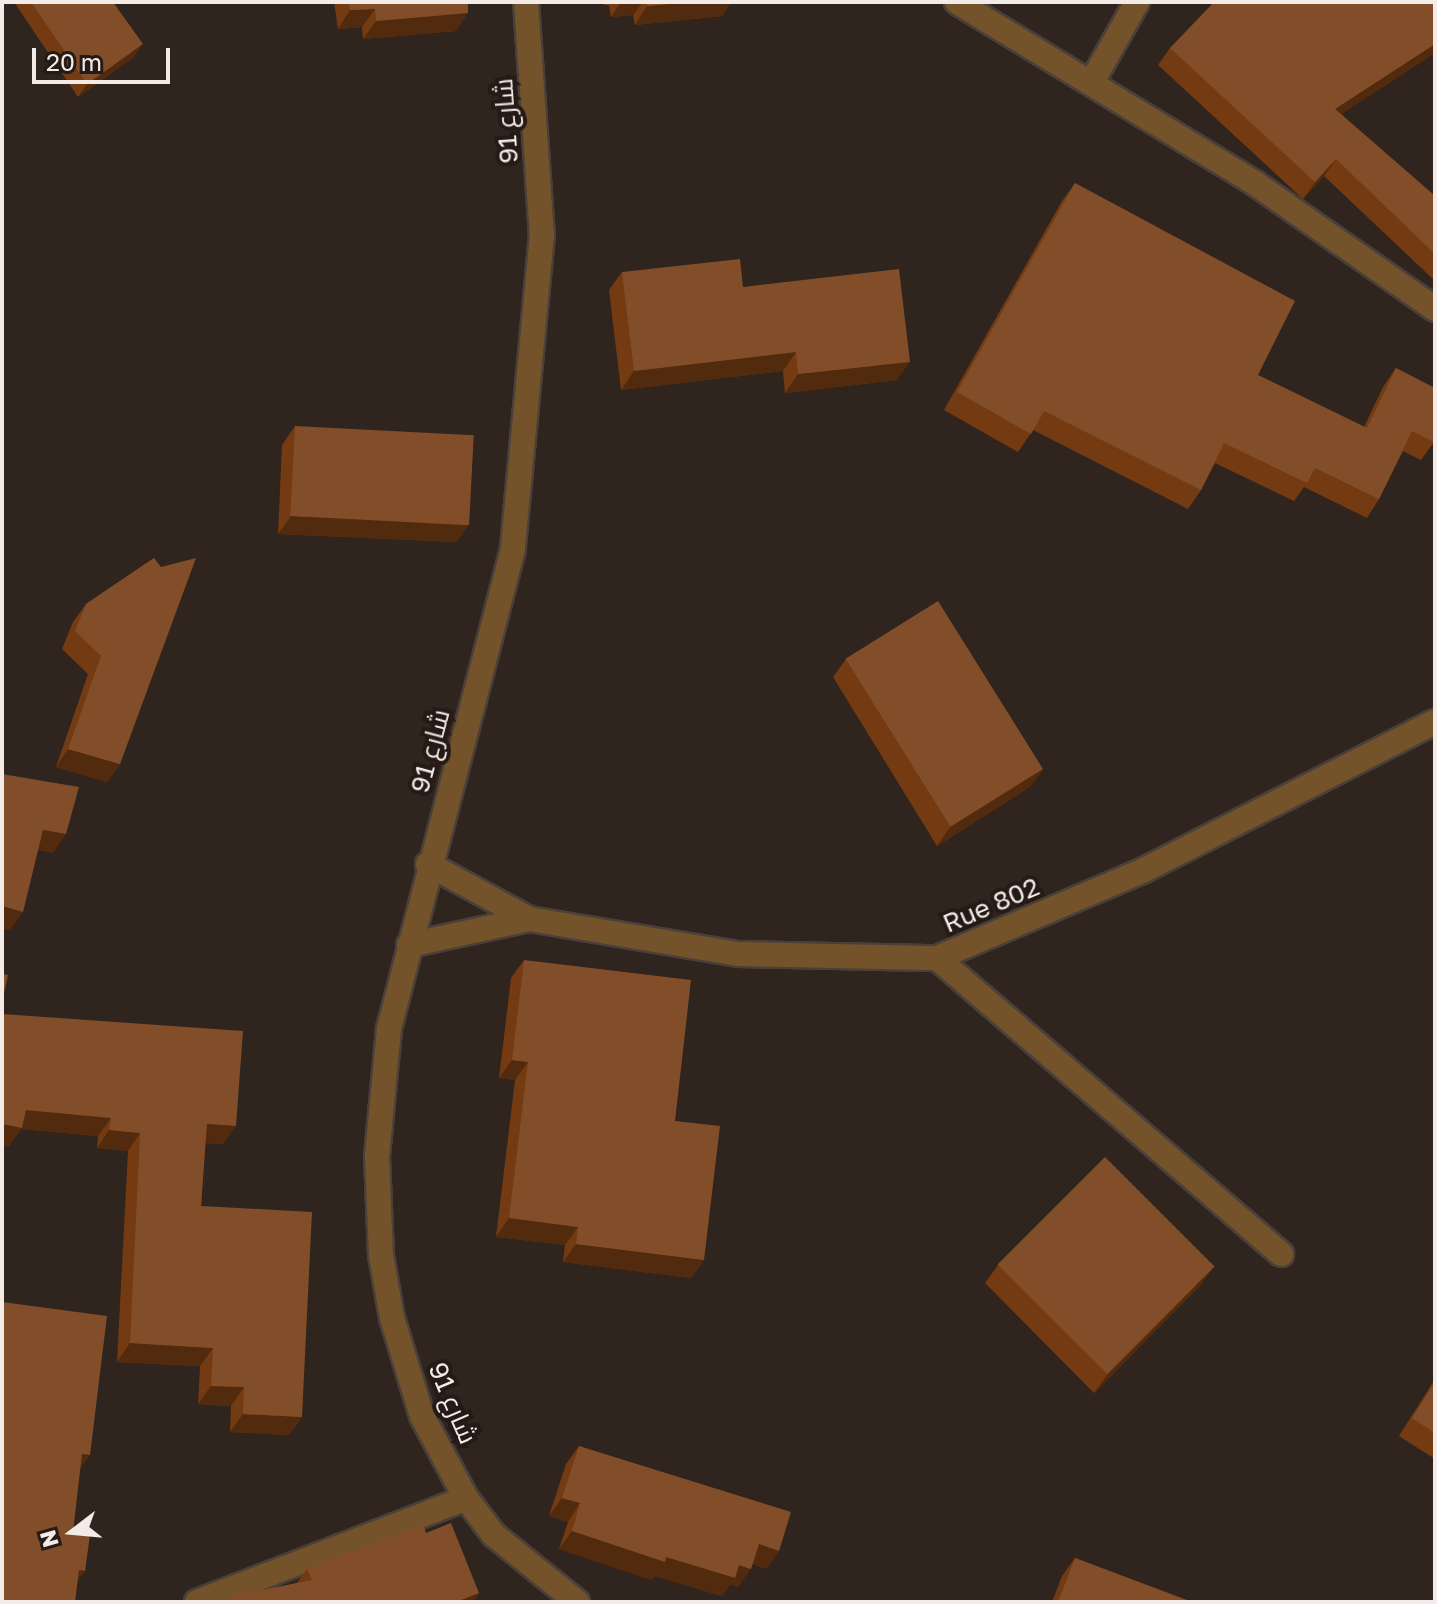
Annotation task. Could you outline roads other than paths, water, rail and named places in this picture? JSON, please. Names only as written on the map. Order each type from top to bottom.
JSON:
[{"type":"street","name":"شارع 91","points":[[526,2],[542,234],[513,549],[428,864],[389,1029],[379,1140],[381,1255],[392,1318],[422,1416],[466,1498],[494,1535],[577,1602]]},
{"type":"street","points":[[957,2],[1093,80],[1256,184],[1435,309]]},
{"type":"street","points":[[1093,80],[1137,2]]},
{"type":"street","name":"Rue 802","points":[[428,864],[529,919],[738,954],[937,958],[1144,870],[1435,722]]},
{"type":"street","name":"Rue 802","points":[[409,945],[529,919]]},
{"type":"street","points":[[937,958],[1281,1254]]},
{"type":"street","points":[[197,1602],[466,1498]]}]
